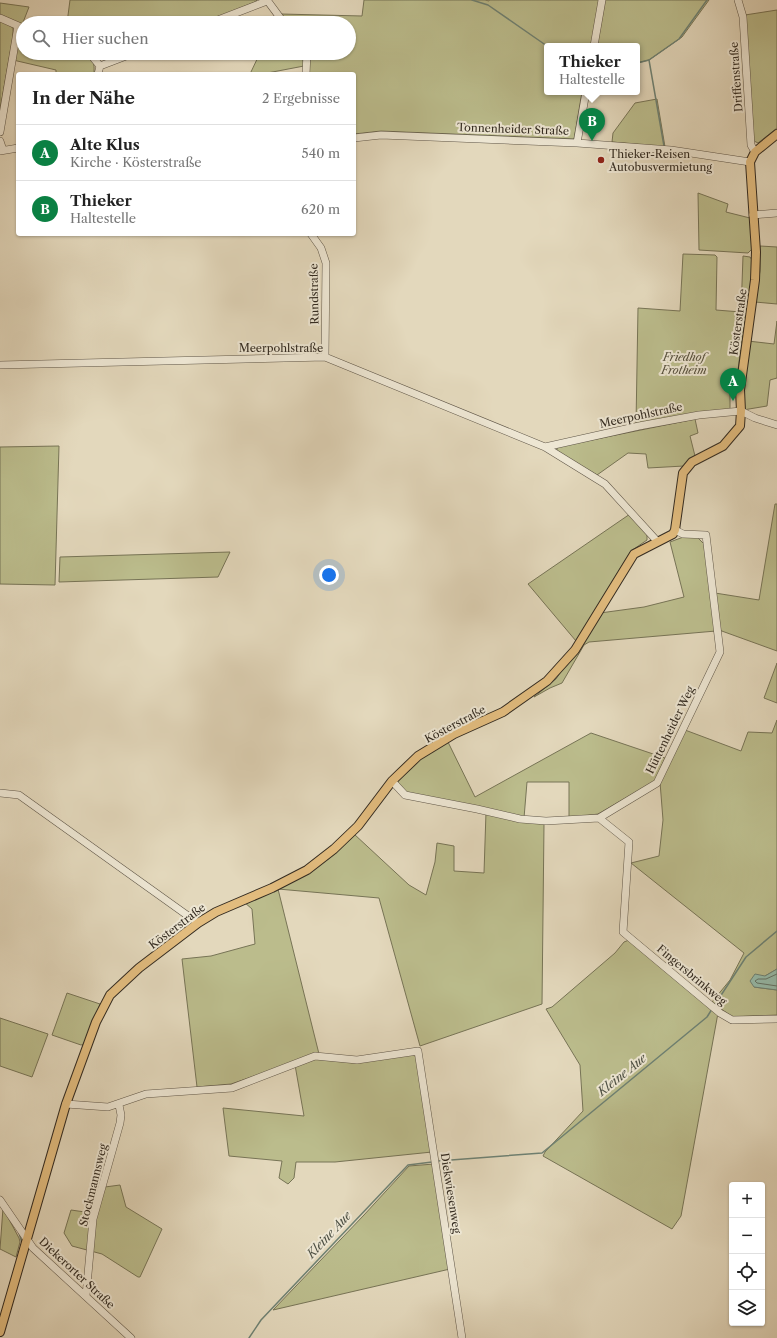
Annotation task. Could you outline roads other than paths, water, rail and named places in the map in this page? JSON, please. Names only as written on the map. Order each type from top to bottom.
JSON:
[{"type":"main road","points":[[750,162],[755,152],[777,134]]},
{"type":"main road","name":"Kösterstraße","points":[[0,1332],[66,1104],[96,1022],[110,995],[139,968],[198,923],[216,912],[272,888],[307,870],[334,849],[358,826],[392,781],[418,756],[454,734],[503,712],[547,681],[575,650],[634,554],[673,534],[675,530],[683,473],[692,462],[723,446],[740,426],[740,390],[755,280],[756,252],[750,162]]},
{"type":"street","points":[[227,16],[267,0],[279,16]]},
{"type":"street","points":[[595,43],[602,0]]},
{"type":"street","name":"Driffenstraße","points":[[738,0],[743,17],[751,145],[755,152]]},
{"type":"street","points":[[0,18],[16,25]]},
{"type":"street","points":[[0,132],[16,52]]},
{"type":"street","points":[[94,60],[99,70],[120,60]]},
{"type":"street","points":[[306,72],[307,60]]},
{"type":"street","points":[[577,143],[585,95]]},
{"type":"street","name":"Tonnenheider Straße","points":[[356,138],[381,135],[577,143],[671,150],[750,162]]},
{"type":"street","points":[[0,141],[1,150],[16,148]]},
{"type":"street","points":[[753,215],[777,213]]},
{"type":"street","name":"Rundstraße","points":[[312,236],[321,248],[326,263],[325,357]]},
{"type":"street","name":"Meerpohlstraße","points":[[0,365],[325,357],[545,447],[605,484],[657,541]]},
{"type":"street","points":[[741,411],[755,418],[777,424]]},
{"type":"street","name":"Meerpohlstraße","points":[[545,447],[699,415],[741,411]]},
{"type":"street","name":"Hüttenheider Weg","points":[[392,781],[405,795],[520,819],[546,821],[599,818],[656,783],[720,652],[706,535],[683,534],[675,530]]},
{"type":"street","points":[[0,794],[19,795],[198,923]]},
{"type":"street","name":"Fingersbrinkweg","points":[[599,818],[629,842],[623,932],[720,1013],[732,1020],[777,1019]]},
{"type":"street","name":"Diekwiesenweg","points":[[119,1105],[135,1097],[146,1094],[232,1088],[314,1056],[357,1060],[418,1051],[462,1338]]},
{"type":"street","points":[[66,1104],[108,1108],[119,1105]]},
{"type":"street","name":"Stockmannsweg","points":[[86,1296],[93,1219],[120,1123],[121,1115],[119,1105]]},
{"type":"street","name":"Diekerorter Straße","points":[[0,1200],[33,1248],[131,1338]]},
{"type":"water","points":[[777,969],[777,990],[754,987],[750,981],[755,974],[765,976]]},
{"type":"waterway","points":[[472,0],[488,5],[544,44]]},
{"type":"waterway","points":[[640,62],[649,60],[679,39],[707,0]]},
{"type":"waterway","points":[[649,60],[664,146]]},
{"type":"waterway","name":"Kleine Aue","points":[[714,1006],[746,957],[777,931]]},
{"type":"waterway","name":"Kleine Aue","points":[[438,1161],[542,1153],[707,1017],[712,1009]]},
{"type":"waterway","name":"Kleine Aue","points":[[249,1338],[261,1320],[408,1165],[432,1162]]},
{"type":"waterway","points":[[8,1291],[22,1243],[19,1233]]},
{"type":"place","name":"Thieker","points":[[592,141]]},
{"type":"place","name":"Thieker-Reisen Autobusvermietung","points":[[601,160]]},
{"type":"place","name":"Alte Klus","points":[[733,401]]},
{"type":"park label","name":"Friedhof Frotheim","points":[[684,363]]}]
